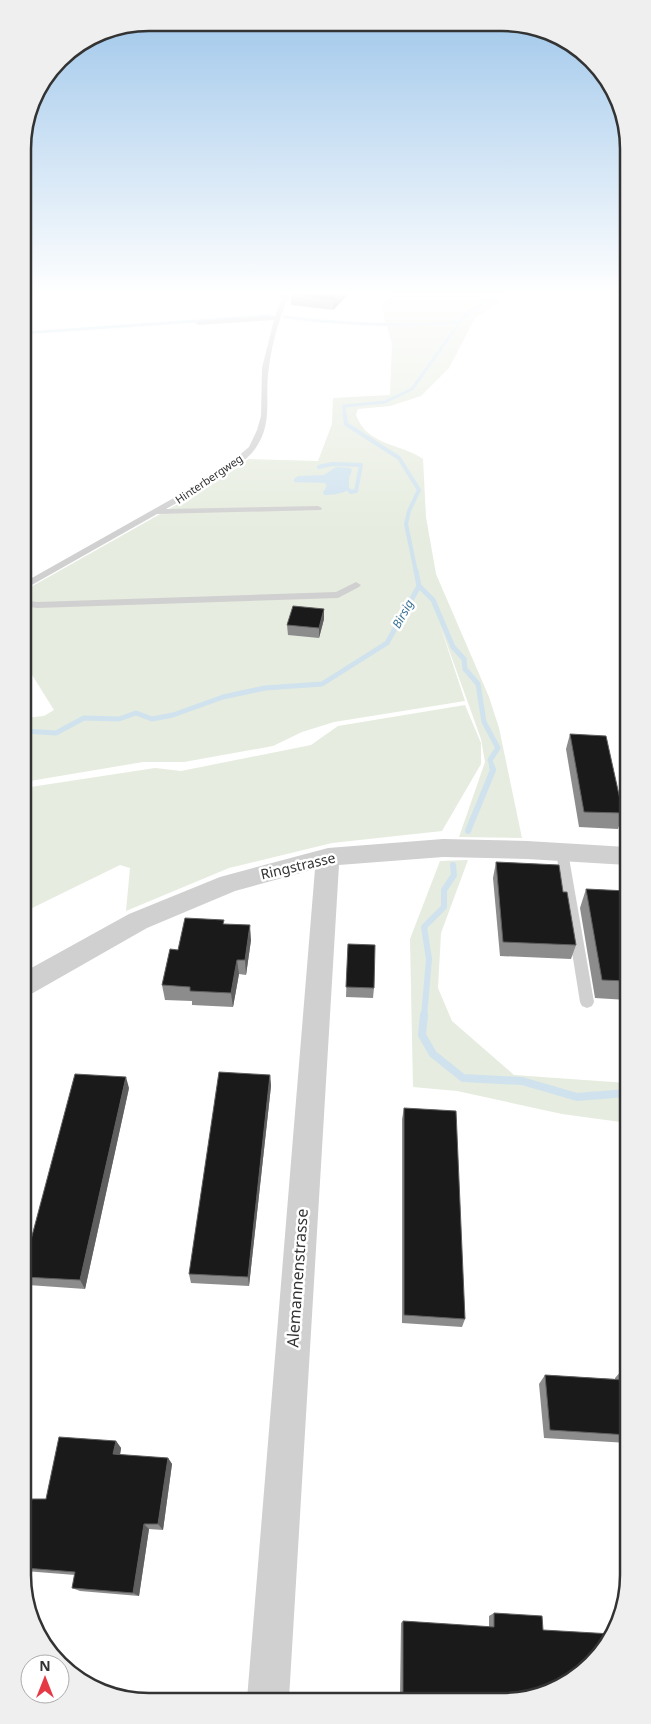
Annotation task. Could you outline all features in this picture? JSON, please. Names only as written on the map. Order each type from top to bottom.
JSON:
[{"type":"street","name":"Ringstrasse","points":[[31,982],[105,939],[156,913],[229,882],[328,857],[443,848],[620,856]]},
{"type":"street","name":"Alemannenstrasse","points":[[268,1693],[328,857]]},
{"type":"lane","name":"Hinterbergweg","points":[[32,582],[156,512],[233,465],[252,448],[262,430],[265,416],[265,373]]},
{"type":"lane","points":[[156,512],[318,508]]},
{"type":"lane","points":[[32,604],[316,600],[338,595],[356,585]]},
{"type":"lane","points":[[562,852],[586,1002]]},
{"type":"shaded area","points":[[391,373],[444,373],[421,396],[390,406],[358,409],[356,415],[368,433],[385,443],[423,459],[426,517],[436,574],[489,697],[499,728],[522,838],[459,837],[485,762],[481,739],[440,625],[465,701],[334,722],[302,732],[273,746],[184,762],[143,762],[32,781],[32,717],[44,716],[54,710],[32,674],[32,586],[185,500],[242,465],[248,459],[318,461],[332,424],[333,398],[390,395]]},
{"type":"shaded area","points":[[465,705],[481,743],[481,764],[442,831],[332,843],[229,868],[126,911],[130,868],[120,865],[31,908],[32,787],[155,768],[181,771],[311,745],[338,726]]},
{"type":"shaded area","points":[[468,860],[441,933],[438,988],[452,1021],[514,1075],[619,1082],[619,1122],[562,1114],[457,1091],[413,1087],[410,939],[440,861]]},
{"type":"water","points":[[336,467],[350,468],[352,470],[349,478],[349,490],[337,494],[324,495],[323,492],[327,486],[325,483],[294,482],[294,479],[298,476],[324,475]]},
{"type":"building","points":[[293,606],[324,609],[319,628],[287,625]]},
{"type":"building","points":[[570,734],[606,736],[620,797],[620,813],[584,812]]},
{"type":"building","points":[[496,862],[559,865],[563,892],[567,892],[576,945],[503,942]]},
{"type":"building","points":[[586,889],[619,891],[619,981],[602,980]]},
{"type":"building","points":[[185,918],[224,920],[223,924],[250,925],[245,960],[237,960],[231,993],[190,991],[190,987],[162,985],[170,949],[178,950]]},
{"type":"building","points":[[348,944],[375,945],[374,988],[346,987]]},
{"type":"building","points":[[219,1072],[270,1075],[248,1277],[189,1274]]},
{"type":"building","points":[[75,1074],[126,1077],[80,1280],[31,1277],[31,1239]]},
{"type":"building","points":[[404,1108],[456,1111],[465,1319],[404,1315]]},
{"type":"building","points":[[545,1375],[619,1380],[619,1434],[550,1430]]},
{"type":"building","points":[[59,1437],[116,1441],[113,1454],[168,1458],[158,1524],[144,1524],[133,1593],[72,1588],[75,1572],[31,1568],[31,1503],[32,1499],[46,1499]]},
{"type":"building","points":[[494,1613],[542,1616],[543,1630],[604,1634],[591,1653],[580,1664],[561,1677],[533,1689],[502,1693],[403,1693],[403,1621],[494,1627]]},
{"type":"waterway","name":"Birsig","points":[[345,417],[344,406],[385,402],[412,389],[423,373]]},
{"type":"waterway","name":"Birsig","points":[[345,416],[346,424],[399,458],[419,490],[409,511],[406,524],[416,572]]},
{"type":"waterway","points":[[319,467],[332,464],[361,465],[356,491],[351,492],[349,490]]},
{"type":"waterway","name":"Birsig","points":[[416,571],[419,586]]},
{"type":"waterway","name":"Birsig","points":[[32,731],[56,733],[84,718],[119,719],[136,713],[152,719],[173,715],[223,697],[265,688],[322,684],[387,643],[419,586]]},
{"type":"waterway","points":[[419,586],[433,600],[453,647],[464,659],[465,669],[478,684],[484,722],[498,748],[490,760],[493,769]]},
{"type":"waterway","points":[[468,831],[493,770],[492,767]]},
{"type":"waterway","points":[[424,1017],[429,959],[424,927],[444,907],[444,890],[454,875],[453,865]]},
{"type":"waterway","points":[[424,1015],[422,1035],[433,1054],[463,1078],[522,1081],[577,1097],[619,1094]]}]
